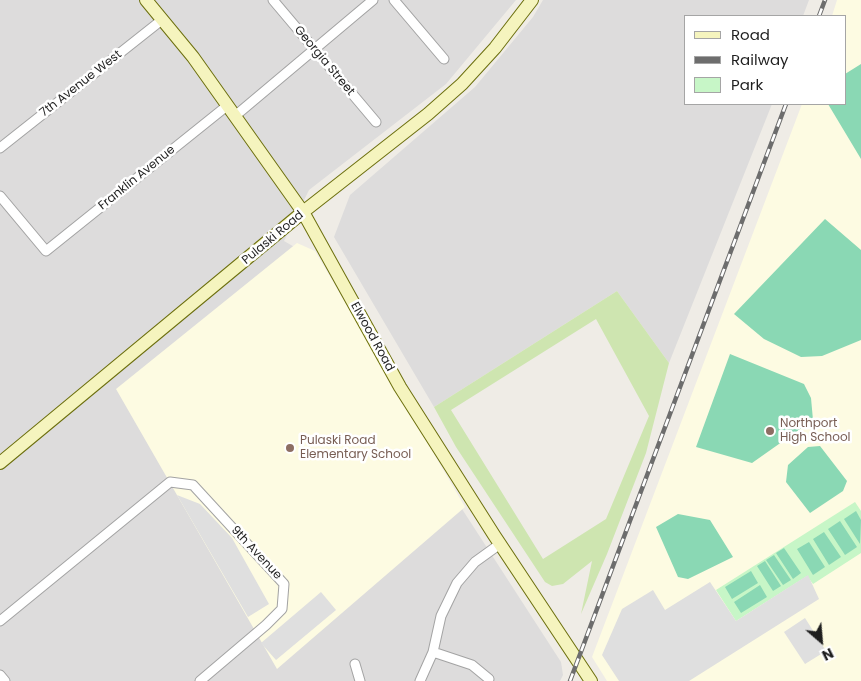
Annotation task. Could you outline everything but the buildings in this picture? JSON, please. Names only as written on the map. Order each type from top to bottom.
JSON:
[{"type":"main road","name":"Elwood Road","points":[[146,0],[232,110],[304,212],[400,387],[500,544],[591,681]]},
{"type":"main road","name":"Pulaski Road","points":[[0,463],[462,84],[495,48],[532,0]]},
{"type":"street","name":"Georgia Street","points":[[272,0],[376,122]]},
{"type":"street","name":"Franklin Avenue","points":[[0,196],[46,250],[314,49],[373,0]]},
{"type":"street","points":[[394,0],[444,59]]},
{"type":"street","name":"7th Avenue West","points":[[0,148],[162,19]]},
{"type":"street","name":"9th Avenue","points":[[0,621],[170,482],[193,484],[284,584],[282,609],[200,681]]},
{"type":"street","points":[[420,681],[432,652],[441,616],[457,583],[475,562],[500,544]]},
{"type":"street","points":[[432,652],[472,665],[489,679]]},
{"type":"street","points":[[356,664],[360,681]]},
{"type":"street","points":[[0,674],[5,681]]},
{"type":"shaded area","points":[[0,0],[516,0],[446,84],[309,190],[284,241],[310,256],[462,509],[561,662],[563,675],[560,681],[0,681]]},
{"type":"shaded area","points":[[543,0],[809,0],[803,15],[684,15],[684,105],[772,105],[669,363],[617,291],[434,407],[334,237],[350,195],[475,87],[533,17]]},
{"type":"shaded area","name":"Northport High School","points":[[837,0],[861,0],[861,681],[607,681],[592,657],[802,105],[846,105],[846,15],[832,15]]},
{"type":"shaded area","name":"Pulaski Road Elementary School","points":[[297,243],[315,251],[465,507],[277,669],[116,389]]},
{"type":"shaded area","points":[[177,495],[200,504],[232,538],[269,604],[248,617]]},
{"type":"shaded area","points":[[808,575],[819,599],[689,681],[619,681],[602,655],[622,609],[653,590],[665,610],[710,582],[736,621]]},
{"type":"shaded area","points":[[321,592],[336,610],[276,660],[261,643]]},
{"type":"shaded area","points":[[805,618],[826,651],[805,664],[784,632]]},
{"type":"green space","points":[[861,64],[861,159],[829,105],[846,105],[846,73]]},
{"type":"green space","points":[[825,219],[861,250],[861,340],[822,356],[801,357],[764,339],[734,314]]},
{"type":"green space","points":[[617,291],[669,363],[646,453],[607,554],[581,614],[592,561],[563,584],[552,586],[545,582],[456,447],[434,407]],"holes":[[[596,319],[649,416],[606,519],[543,559],[451,410]]]},
{"type":"green space","points":[[730,354],[804,384],[811,398],[813,420],[752,463],[696,447]]},
{"type":"green space","points":[[820,446],[847,481],[843,491],[810,513],[786,482],[788,465],[808,447]]},
{"type":"green space","points":[[855,502],[861,511],[861,553],[813,584],[807,576],[736,621],[716,590]]},
{"type":"green space","points":[[856,511],[861,520],[860,544],[844,519]]},
{"type":"green space","points":[[678,514],[710,520],[733,557],[688,579],[678,577],[656,527]]},
{"type":"green space","points":[[840,521],[857,547],[845,555],[828,529]]},
{"type":"green space","points":[[824,532],[841,557],[829,565],[813,539]]},
{"type":"green space","points":[[809,542],[825,567],[813,575],[797,549]]},
{"type":"green space","points":[[784,548],[801,573],[793,579],[776,553]]},
{"type":"green space","points":[[774,555],[791,580],[783,585],[766,560]]},
{"type":"green space","points":[[765,561],[781,586],[773,591],[757,566]]},
{"type":"green space","points":[[751,571],[758,583],[732,599],[725,587]]},
{"type":"green space","points":[[760,585],[767,597],[741,613],[734,602]]},
{"type":"railway","points":[[819,15],[825,0]]},
{"type":"railway","points":[[570,681],[786,105]]},
{"type":"place","name":"Northport High School","points":[[770,431]]},
{"type":"place","name":"Pulaski Road Elementary School","points":[[290,448]]}]
